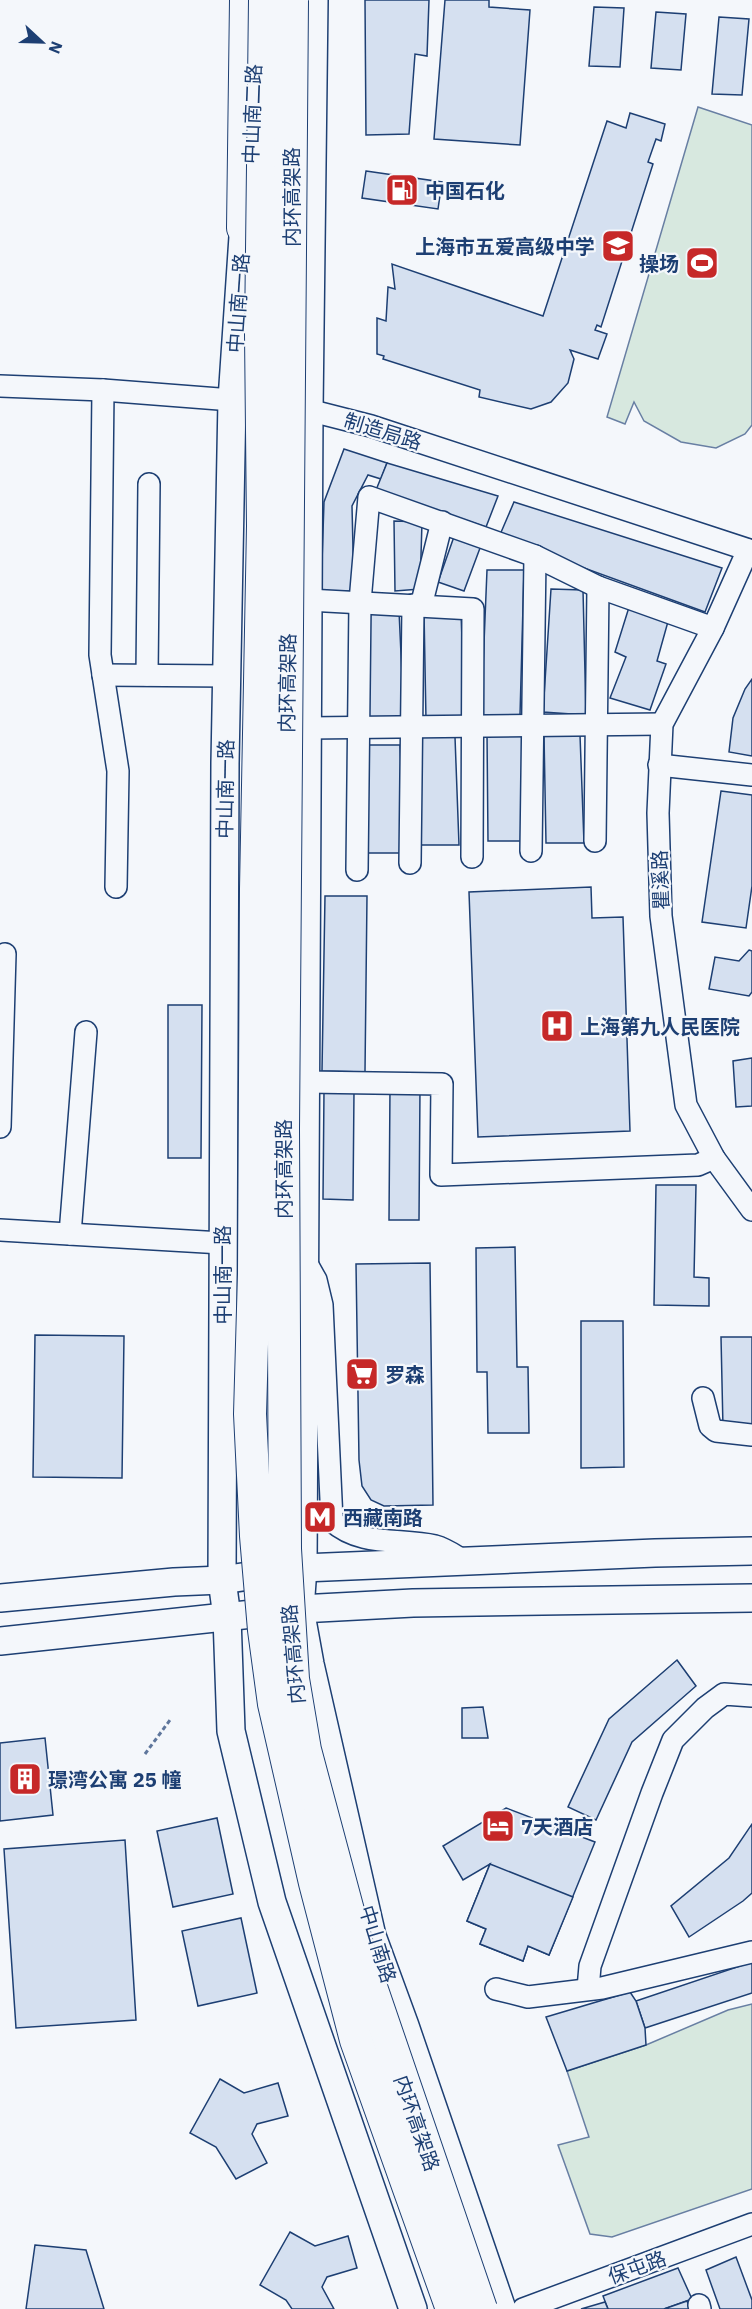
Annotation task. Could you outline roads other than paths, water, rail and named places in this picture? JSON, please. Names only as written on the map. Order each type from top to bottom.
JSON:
[{"type":"highway","points":[[243,228],[246,0]]},
{"type":"highway","name":"内环高架路","points":[[265,0],[261,334],[262,526],[256,877],[254,1274],[250,1414],[262,1607],[274,1704],[315,1883],[356,2040],[452,2309]]},
{"type":"highway","name":"内环高架路","points":[[292,0],[283,1140],[285,1549],[293,1678],[305,1750],[359,1952],[480,2309]]},
{"type":"main road","name":"中山南一路","points":[[222,1580],[222,1243],[227,676],[232,400],[243,228],[233,209],[234,0]]},
{"type":"main road","name":"中山南二路","points":[[243,228],[254,138],[255,0]]},
{"type":"main road","points":[[303,1568],[309,410],[315,0]]},
{"type":"main road","points":[[0,1598],[222,1580],[303,1568],[752,1551]]},
{"type":"main road","name":"中山南路","points":[[303,1568],[300,1609],[310,1664],[372,1936],[502,2309]]},
{"type":"main road","points":[[222,1580],[227,1617],[231,1731],[272,1902],[413,2309]]},
{"type":"main road","points":[[0,1641],[300,1609],[413,1603],[752,1598]]},
{"type":"street","name":"制造局路","points":[[0,386],[103,390],[232,400],[269,400],[371,426],[750,551]]},
{"type":"street","points":[[103,390],[100,655],[118,771],[116,887]]},
{"type":"street","points":[[147,675],[149,484]]},
{"type":"street","points":[[357,870],[360,602],[369,497],[535,556],[597,587],[714,627]]},
{"type":"street","points":[[410,863],[411,727],[417,606],[442,522]]},
{"type":"street","name":"瞿溪路","points":[[750,551],[714,627],[662,724],[658,813],[661,916],[686,1105],[714,1158],[752,1210]]},
{"type":"street","points":[[531,851],[535,556]]},
{"type":"street","points":[[595,841],[597,587]]},
{"type":"street","points":[[308,600],[473,609],[472,857]]},
{"type":"street","points":[[103,675],[227,676]]},
{"type":"street","points":[[308,728],[662,724]]},
{"type":"street","points":[[659,765],[752,775]]},
{"type":"street","points":[[0,1127],[5,954]]},
{"type":"street","points":[[70,1234],[86,1032]]},
{"type":"street","points":[[306,1082],[442,1084],[441,1175],[698,1165],[714,1158]]},
{"type":"street","points":[[0,1230],[222,1243]]},
{"type":"street","points":[[304,1258],[316,1280],[322,1305],[332,1521],[339,1528],[367,1539],[434,1546],[447,1550],[464,1561]]},
{"type":"street","points":[[703,1398],[710,1426],[716,1431],[752,1435]]},
{"type":"street","points":[[588,1989],[590,1966],[673,1740],[705,1708],[724,1694],[752,1696]]},
{"type":"street","points":[[496,1989],[528,1997],[588,1989],[749,1951]]},
{"type":"street","name":"保屯路","points":[[523,2309],[752,2224]]},
{"type":"place","name":"中国石化","points":[[402,190]]},
{"type":"place","name":"上海市五爱高级中学","points":[[618,246]]},
{"type":"place","name":"操场","points":[[702,263]]},
{"type":"place","name":"上海第九人民医院","points":[[557,1026]]},
{"type":"place","name":"罗森","points":[[362,1374]]},
{"type":"place","name":"西藏南路","points":[[320,1517]]},
{"type":"place","name":"璟湾公寓 25 幢","points":[[25,1779]]},
{"type":"place","name":"7天酒店","points":[[498,1826]]}]
